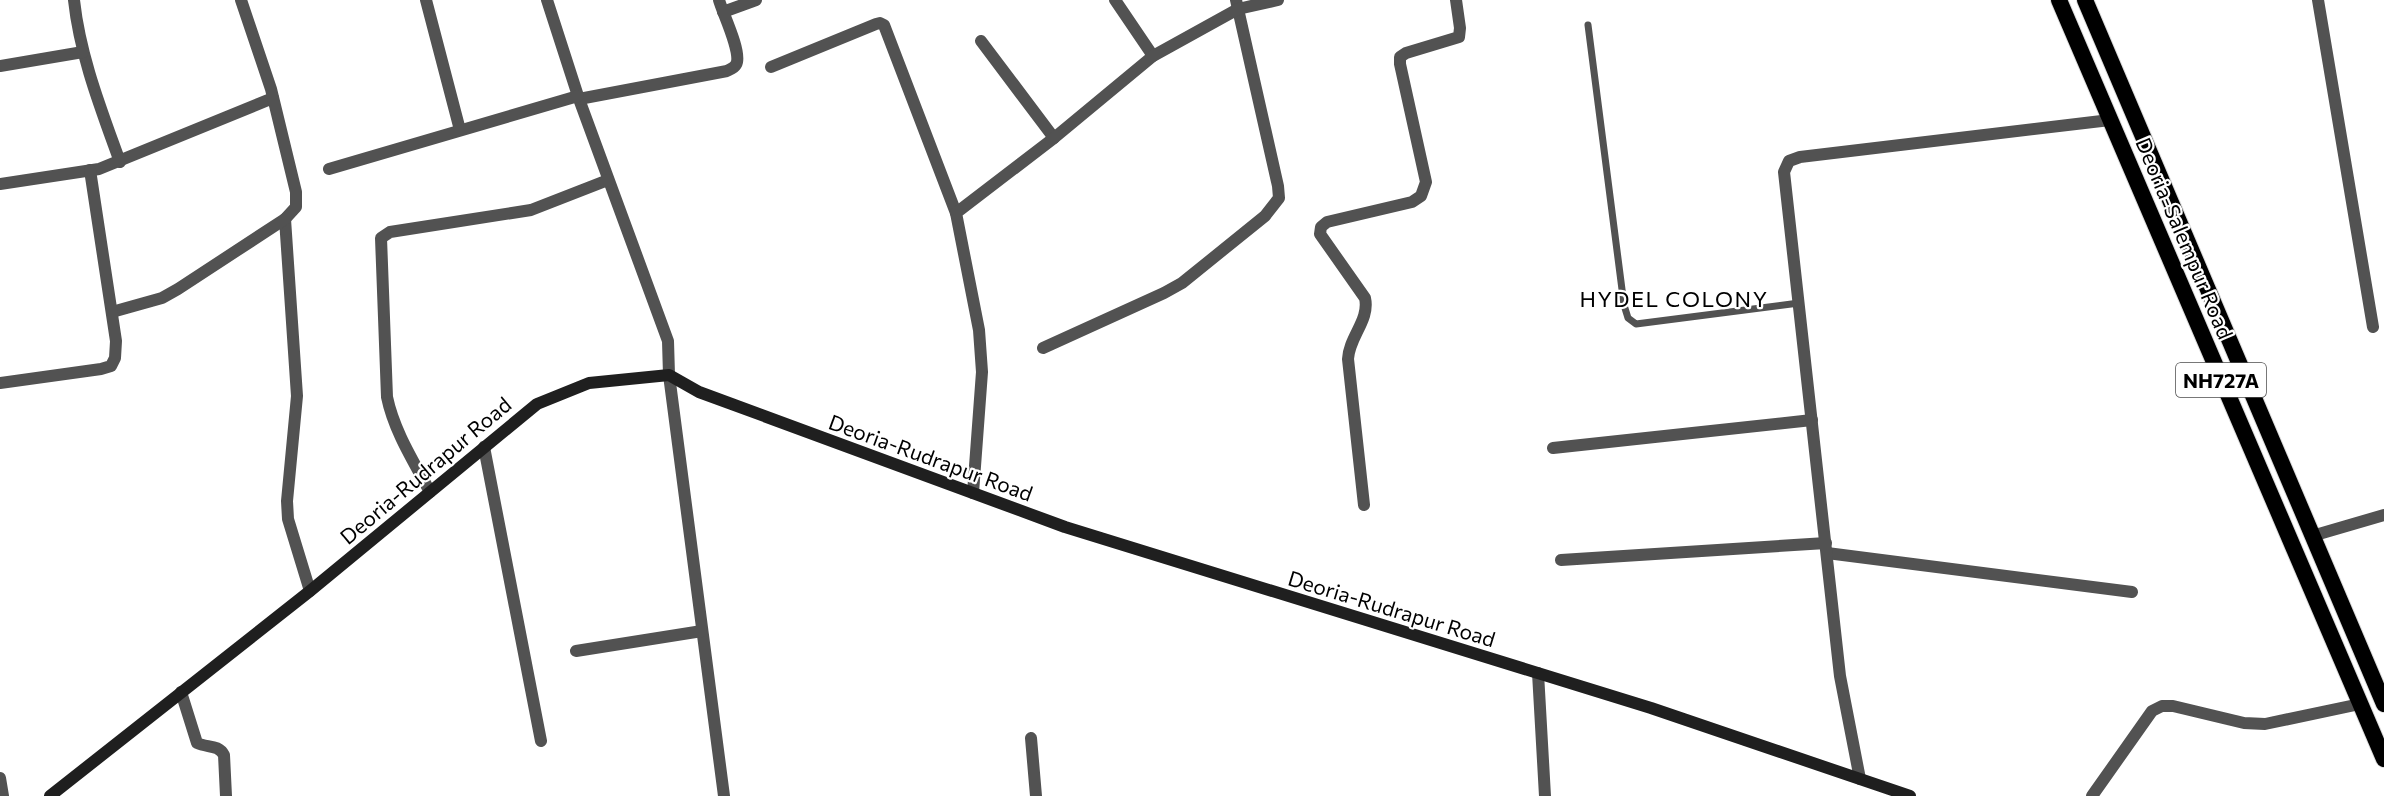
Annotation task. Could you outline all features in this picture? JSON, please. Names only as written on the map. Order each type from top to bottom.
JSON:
[{"type":"highway","name":"Deoria-Salempur Road","points":[[2059,0],[2384,759]]},
{"type":"highway","name":"Deoria-Salempur Road","points":[[2085,0],[2384,704]]},
{"type":"main road","name":"Deoria-Rudrapur Road","points":[[50,796],[310,591],[537,404],[589,383],[669,375],[699,392],[1065,527],[1651,708],[1907,795]]},
{"type":"street","points":[[74,0],[83,52],[120,162]]},
{"type":"street","points":[[112,312],[162,298],[285,219],[296,207],[296,192],[273,98],[241,0]]},
{"type":"street","points":[[426,0],[460,130]]},
{"type":"street","points":[[547,0],[608,180],[668,341],[669,375],[724,796]]},
{"type":"street","points":[[329,169],[579,97],[727,71],[737,62],[721,6],[756,0]]},
{"type":"street","points":[[1115,0],[1153,56]]},
{"type":"street","points":[[956,213],[1054,138],[1153,56],[1237,4],[1278,0]]},
{"type":"street","points":[[1364,505],[1348,350],[1365,314],[1365,298],[1320,234],[1321,227],[1327,222],[1412,202],[1421,196],[1426,182],[1400,57],[1406,53],[1459,38],[1460,28],[1455,0]]},
{"type":"street","points":[[2318,0],[2373,327]]},
{"type":"street","points":[[1043,348],[1182,283],[1265,216],[1279,198],[1237,4]]},
{"type":"street","points":[[771,67],[880,23],[884,25],[956,213],[979,330],[982,372],[973,494]]},
{"type":"street","points":[[981,41],[1054,138]]},
{"type":"street","points":[[0,66],[83,52]]},
{"type":"street","points":[[0,184],[90,170],[120,162],[273,98]]},
{"type":"street","points":[[1860,779],[1840,676],[1784,172],[1789,162],[1800,157],[2110,120]]},
{"type":"street","points":[[0,383],[100,369],[111,366],[115,358],[116,341],[90,170]]},
{"type":"street","points":[[430,492],[409,454],[389,409],[381,238],[390,232],[531,210],[608,180]]},
{"type":"street","points":[[285,219],[297,396],[287,501],[291,535],[310,591]]},
{"type":"street","points":[[1553,448],[1812,420]]},
{"type":"street","points":[[484,447],[541,741]]},
{"type":"street","points":[[2312,536],[2384,515]]},
{"type":"street","points":[[1562,560],[1826,548],[2132,592]]},
{"type":"street","points":[[576,651],[702,631]]},
{"type":"street","points":[[1538,673],[1545,796]]},
{"type":"street","points":[[181,692],[197,743],[215,747],[224,755],[226,796]]},
{"type":"street","points":[[2092,796],[2152,711],[2162,706],[2173,706],[2244,723],[2265,724],[2360,704]]},
{"type":"street","points":[[1031,738],[1036,796]]},
{"type":"street","points":[[0,778],[3,796]]},
{"type":"lane","points":[[1588,25],[1624,305],[1628,318],[1636,324],[1799,303]]},
{"type":"district","name":"HYDEL COLONY","points":[[1674,298]]}]
